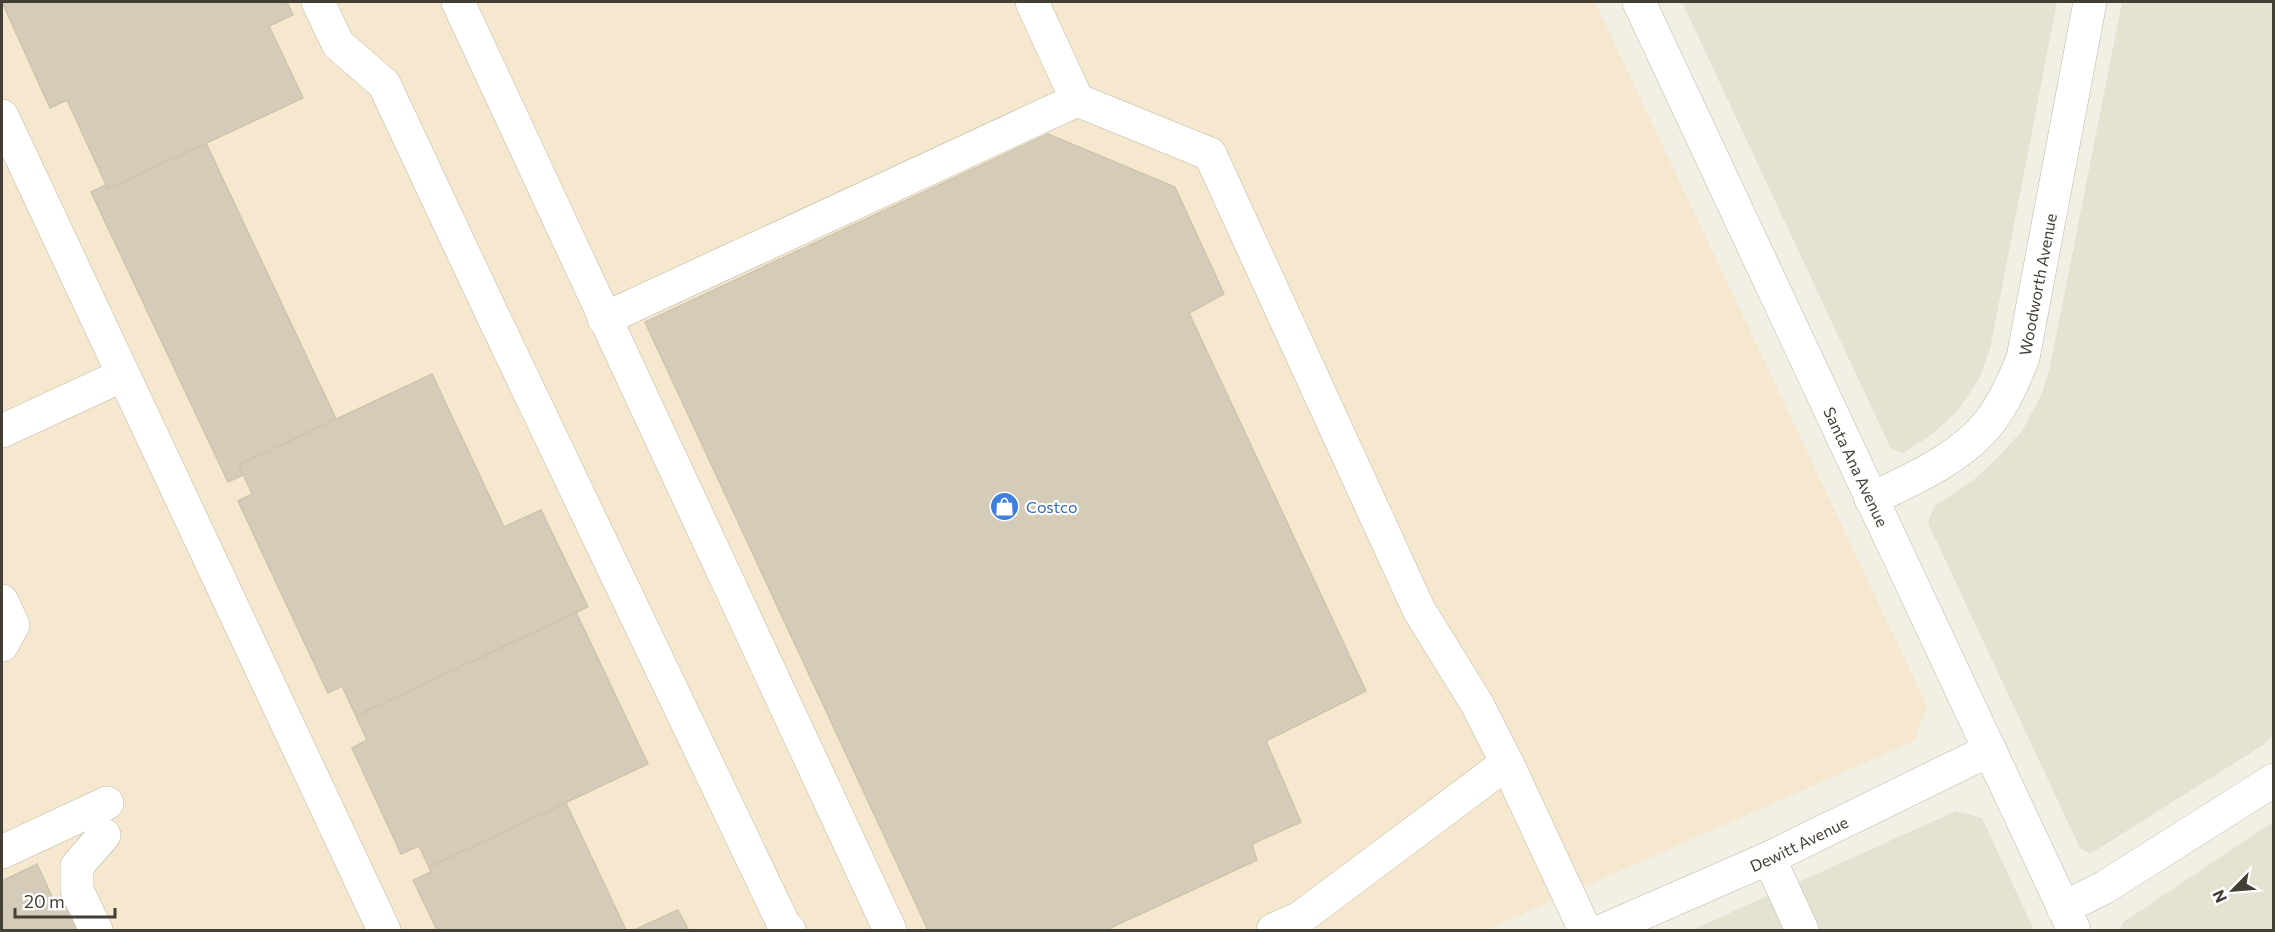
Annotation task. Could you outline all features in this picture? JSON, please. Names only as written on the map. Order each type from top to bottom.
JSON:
[{"type":"street","points":[[318,2],[338,44],[384,84],[784,925],[789,930]]},
{"type":"street","points":[[458,2],[890,930]]},
{"type":"street","points":[[1032,2],[1077,100],[1210,154],[1419,610],[1478,704],[1508,763],[1585,930]]},
{"type":"street","name":"Santa Ana Avenue","points":[[1639,2],[2068,919]]},
{"type":"street","name":"Woodworth Avenue","points":[[1871,499],[1917,477],[1957,452],[1989,422],[2009,391],[2023,358],[2090,2]]},
{"type":"street","points":[[604,319],[1077,100]]},
{"type":"street","points":[[2,116],[384,930]]},
{"type":"street","points":[[2,431],[123,375]]},
{"type":"street","points":[[2,601],[14,625],[2,645]]},
{"type":"street","name":"Dewitt Avenue","points":[[1604,930],[1768,858],[1990,750]]},
{"type":"street","points":[[1273,930],[1299,918],[1508,763]]},
{"type":"street","points":[[2068,919],[2105,887],[2274,780]]},
{"type":"street","points":[[2,852],[106,819],[77,866],[76,890],[96,930]]},
{"type":"street","points":[[1768,858],[1802,930]]},
{"type":"shaded area","points":[[2,2],[1595,2],[1927,706],[1914,741],[1487,930],[2,930]]},
{"type":"shaded area","points":[[1682,2],[2057,2],[1990,349],[1980,377],[1959,409],[1934,433],[1903,453],[1891,449]]},
{"type":"shaded area","points":[[2122,2],[2273,2],[2274,735],[2263,745],[2090,854],[2080,848],[1928,523],[1934,507],[1975,479],[2022,431],[2041,396],[2050,367]]},
{"type":"shaded area","points":[[1956,811],[1982,818],[2034,930],[1692,930]]},
{"type":"shaded area","points":[[2273,822],[2273,930],[2120,930],[2122,923]]},
{"type":"building","points":[[2,2],[287,2],[293,15],[269,26],[303,98],[108,189],[67,100],[50,108]]},
{"type":"building","name":"Costco","points":[[1048,134],[1175,187],[1224,294],[1189,313],[1366,691],[1266,741],[1301,822],[1252,844],[1257,860],[1106,930],[928,930],[645,322]]},
{"type":"building","points":[[206,143],[336,419],[239,465],[243,475],[228,482],[91,192],[107,184],[108,189]]},
{"type":"building","points":[[432,374],[504,527],[541,510],[588,607],[356,716],[342,686],[328,693],[238,501],[252,494],[239,465]]},
{"type":"building","points":[[576,612],[648,764],[429,867],[419,846],[401,854],[352,748],[367,740],[356,716]]},
{"type":"building","points":[[566,803],[626,930],[437,930],[413,880],[431,872],[429,867]]},
{"type":"building","points":[[37,864],[55,903],[87,888],[87,930],[2,930],[2,881]]},
{"type":"building","points":[[678,910],[688,929],[634,930]]},
{"type":"place","name":"Costco","points":[[1005,506]]}]
